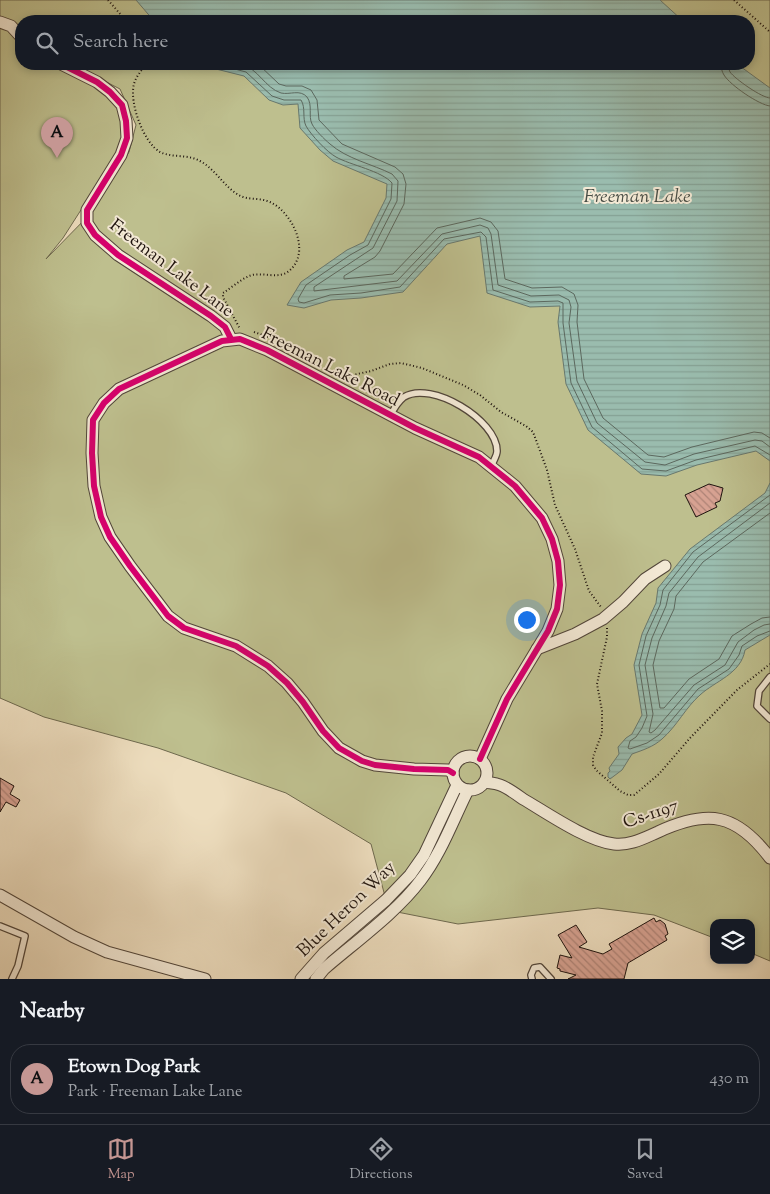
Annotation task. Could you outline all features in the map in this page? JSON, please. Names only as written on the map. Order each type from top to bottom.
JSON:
[{"type":"street","points":[[0,22],[11,26],[15,30]]},
{"type":"street","name":"Freeman Lake Lane","points":[[73,70],[97,82],[110,92],[122,105],[126,121],[127,138],[121,155],[87,210],[87,223],[95,235],[118,255],[225,327],[231,339]]},
{"type":"street","points":[[231,339],[222,341],[119,389],[104,403],[93,420],[94,486],[101,517],[110,537],[168,616],[184,628],[236,646],[268,666],[287,683],[323,731],[340,748],[362,761],[374,765],[448,770],[452,773],[457,785],[462,789],[468,790],[480,787],[485,782],[487,769],[480,759],[466,756],[455,764],[452,773]]},
{"type":"street","name":"Freeman Lake Road","points":[[231,339],[240,339],[267,350],[425,433],[492,465],[515,486],[536,510],[547,528],[556,550],[560,573],[560,597],[554,620],[508,699],[480,759]]},
{"type":"street","points":[[537,649],[575,634],[605,618],[645,579],[664,566]]},
{"type":"street","name":"Cs-1197","points":[[485,782],[500,785],[568,825],[604,842],[628,844],[688,820],[714,818],[726,821],[746,831],[770,858]]},
{"type":"street","name":"Blue Heron Way","points":[[301,979],[324,953],[386,900],[410,875],[424,855],[457,785]]},
{"type":"street","name":"Blue Heron Way","points":[[316,979],[324,969],[392,911],[420,882],[439,851],[468,790]]},
{"type":"street","points":[[0,895],[74,937],[107,952],[205,979]]},
{"type":"lane","points":[[390,415],[397,403],[406,396],[418,393],[432,393],[463,408],[484,423],[494,438],[497,452],[492,465]]},
{"type":"lane","points":[[770,677],[759,691],[758,706],[770,719]]},
{"type":"lane","points":[[0,926],[25,936],[18,966],[12,979]]},
{"type":"lane","points":[[532,979],[531,974],[534,968],[540,967],[551,979]]},
{"type":"path","points":[[108,0],[121,15]]},
{"type":"path","points":[[734,0],[751,15]]},
{"type":"path","points":[[755,19],[770,32]]},
{"type":"path","points":[[142,70],[134,84],[136,108],[143,132],[158,151],[190,157],[200,161],[211,169],[230,189],[243,198],[260,199],[276,205],[289,219],[297,236],[300,245],[300,255],[288,272],[250,276],[223,293],[223,297],[240,330],[245,330]]},
{"type":"path","points":[[253,332],[297,347],[309,360]]},
{"type":"path","points":[[329,371],[348,376],[371,371],[390,364],[422,368],[462,384],[533,432],[547,470],[551,493],[557,510],[575,549],[589,591],[605,618],[607,637],[597,684],[602,711],[602,733],[593,757],[593,765],[612,784],[628,796],[634,795],[659,774],[690,738],[738,690],[770,664]]},
{"type":"green space","points":[[0,0],[770,0],[770,961],[755,955],[755,919],[710,919],[710,936],[654,915],[598,908],[458,924],[392,911],[386,900],[371,844],[286,793],[158,748],[44,717],[0,698],[0,22],[15,33],[15,70],[70,70],[122,105],[127,138],[63,238],[46,259],[92,212],[129,152],[136,125],[120,89],[83,70],[755,70],[755,15],[15,15],[15,27],[0,18]]},
{"type":"water","points":[[136,0],[660,0],[676,15],[149,15]]},
{"type":"water","name":"Freeman Lake","points":[[220,70],[745,70],[770,88],[770,461],[756,451],[697,465],[666,476],[641,474],[588,430],[566,384],[558,322],[560,306],[530,307],[487,293],[480,236],[447,244],[403,292],[331,300],[304,308],[287,305],[301,282],[347,250],[364,242],[386,198],[387,184],[333,161],[300,128],[298,104],[283,105],[269,100],[244,76]]},
{"type":"water","points":[[770,483],[770,635],[745,650],[743,658],[733,671],[695,700],[662,739],[632,754],[622,770],[610,779],[608,777],[609,768],[619,754],[618,747],[632,734],[642,715],[634,665],[642,634],[656,603],[658,588],[690,549],[765,493]]},
{"type":"building","points":[[709,484],[723,488],[720,501],[715,503],[717,507],[696,517],[685,495]]},
{"type":"building","points":[[0,778],[14,786],[10,794],[20,800],[16,807],[6,802],[0,812]]},
{"type":"building","points":[[654,918],[656,922],[660,920],[665,924],[668,934],[665,936],[667,940],[628,963],[624,979],[568,979],[576,975],[560,971],[557,968],[560,955],[572,958],[558,935],[576,925],[587,942],[579,947],[603,954],[612,949],[609,944]]},
{"type":"cycle path","points":[[73,70],[97,82],[110,92],[122,105],[126,121],[127,138],[121,155],[87,210],[87,223],[95,235],[118,255],[225,327],[231,339]]},
{"type":"cycle path","points":[[453,773],[448,770],[375,765],[362,761],[339,748],[323,731],[287,683],[268,666],[236,646],[184,628],[168,616],[110,537],[101,517],[94,486],[93,420],[104,403],[119,389],[222,341],[240,339],[267,350],[415,428],[479,457],[515,486],[542,518],[552,539],[558,561],[560,585],[557,609],[548,631],[507,699],[480,759]]},
{"type":"place","name":"Etown Dog Park","points":[[57,158]]}]
